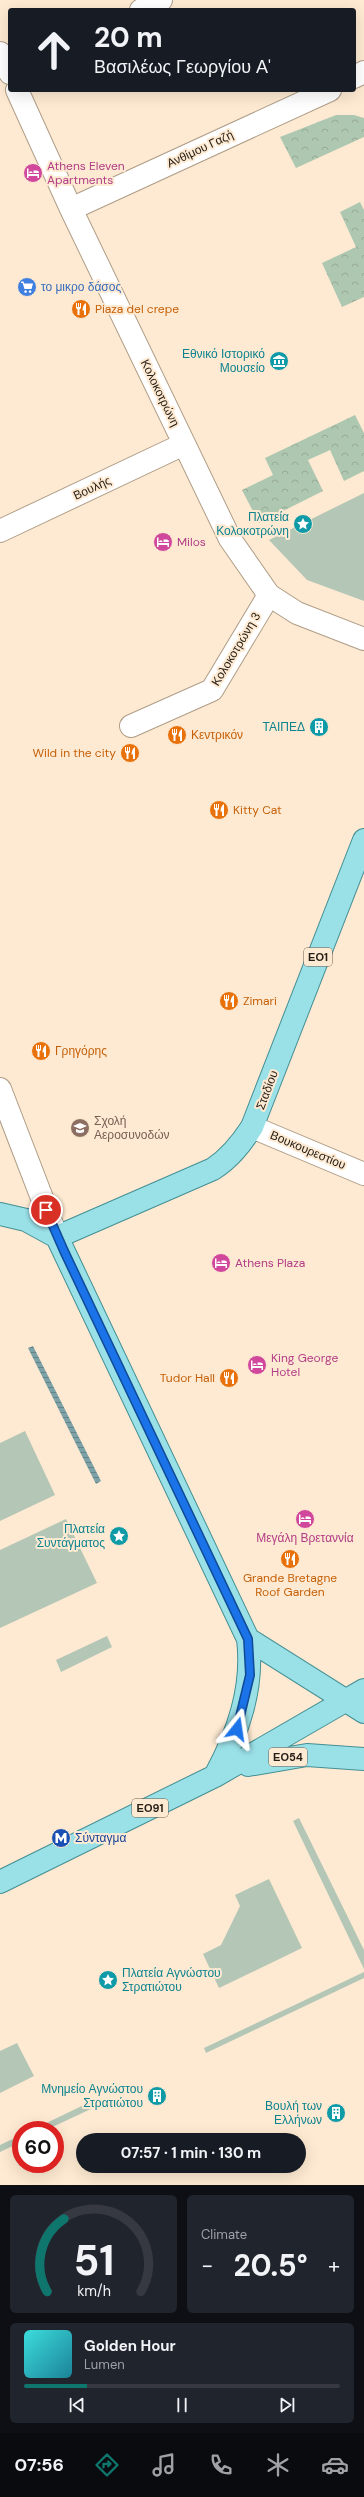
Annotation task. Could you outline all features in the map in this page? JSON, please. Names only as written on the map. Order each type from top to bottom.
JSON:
[{"type":"main road","name":"Σταδίου","points":[[57,1237],[213,1169],[228,1159],[252,1126],[364,840]]},
{"type":"main road","points":[[0,1214],[26,1220],[57,1237],[248,1639],[250,1675],[247,1693],[237,1729],[215,1776]]},
{"type":"main road","points":[[248,1639],[358,1701]]},
{"type":"main road","name":"ΕΟ91","points":[[0,1882],[215,1776],[358,1701]]},
{"type":"main road","name":"ΕΟ54","points":[[215,1776],[269,1760],[307,1755],[364,1759]]},
{"type":"street","points":[[145,8],[161,0]]},
{"type":"street","points":[[0,53],[8,69]]},
{"type":"street","name":"Κολοκοτρώνη","points":[[18,92],[71,209],[230,539],[269,595],[297,613],[364,640]]},
{"type":"street","name":"Ανθίμου Γαζή","points":[[71,209],[326,92]]},
{"type":"street","name":"Βουλής","points":[[0,531],[184,444]]},
{"type":"street","name":"Κολοκοτρώνη 3","points":[[131,726],[212,690],[269,595]]},
{"type":"street","points":[[0,1090],[57,1237]]},
{"type":"street","name":"Βουκουρεστίου","points":[[252,1126],[364,1174]]},
{"type":"green space","points":[[336,115],[354,115],[364,118],[364,137],[296,168],[280,137]]},
{"type":"green space","points":[[360,202],[364,210],[364,297],[342,307],[322,263],[356,247],[340,212]]},
{"type":"green space","points":[[355,415],[364,433],[364,471],[344,481],[330,450],[308,460],[323,491],[259,523],[242,490],[273,475],[265,458]]},
{"type":"green space","points":[[364,493],[364,601],[307,580],[269,540]]},
{"type":"green space","points":[[25,1431],[55,1495],[0,1521],[0,1443]]},
{"type":"green space","points":[[66,1519],[97,1583],[0,1628],[0,1550]]},
{"type":"green space","points":[[107,1636],[112,1647],[61,1672],[56,1660]]},
{"type":"green space","points":[[299,1818],[364,1950],[364,1969],[293,1821]]},
{"type":"green space","points":[[269,1879],[302,1948],[219,1988],[203,1954],[221,1945],[240,1906],[235,1895]]},
{"type":"green space","points":[[364,1972],[364,1978],[206,2053],[204,2048]]},
{"type":"green space","points":[[17,2043],[34,2076],[0,2093],[0,2051]]},
{"type":"green space","points":[[90,2102],[93,2108],[64,2122],[51,2121]]},
{"type":"green space","points":[[12,2139],[12,2146],[0,2152],[0,2145]]},
{"type":"water","points":[[33,1346],[101,1481],[96,1484],[28,1348]]},
{"type":"place","name":"Athens Eleven Apartments","points":[[33,173]]},
{"type":"place","name":"το μικρο δάσος","points":[[27,287]]},
{"type":"place","name":"Piaza del crepe","points":[[81,309]]},
{"type":"place","name":"Εθνικό Ιστορικό Μουσείο","points":[[279,361]]},
{"type":"place","name":"Πλατεία Κολοκοτρώνη","points":[[303,524]]},
{"type":"place","name":"Milos","points":[[163,542]]},
{"type":"place","name":"ΤΑΙΠΕΔ","points":[[319,727]]},
{"type":"place","name":"Κεντρικόν","points":[[177,735]]},
{"type":"place","name":"Wild in the city","points":[[130,753]]},
{"type":"place","name":"Kitty Cat","points":[[219,810]]},
{"type":"place","name":"Zimari","points":[[229,1001]]},
{"type":"place","name":"Γρηγόρης","points":[[41,1051]]},
{"type":"place","name":"Σχολή Αεροσυνοδών","points":[[80,1128]]},
{"type":"place","name":"Athens Plaza","points":[[221,1263]]},
{"type":"place","name":"King George Hotel","points":[[257,1365]]},
{"type":"place","name":"Tudor Hall","points":[[229,1378]]},
{"type":"place","name":"Μεγάλη Βρεταννία","points":[[305,1519]]},
{"type":"place","name":"Πλατεία Συντάγματος","points":[[119,1536]]},
{"type":"place","name":"Grande Bretagne Roof Garden","points":[[290,1559]]},
{"type":"place","name":"Σύνταγμα","points":[[61,1838]]},
{"type":"place","name":"Πλατεία Αγνώστου Στρατιώτου","points":[[108,1980]]},
{"type":"place","name":"Μνημείο Αγνώστου Στρατιώτου","points":[[157,2096]]},
{"type":"place","name":"Βουλή των Ελλήνων","points":[[336,2113]]},
{"type":"route","points":[[46,1210],[57,1237],[248,1639],[250,1675],[247,1693],[237,1729]]}]
